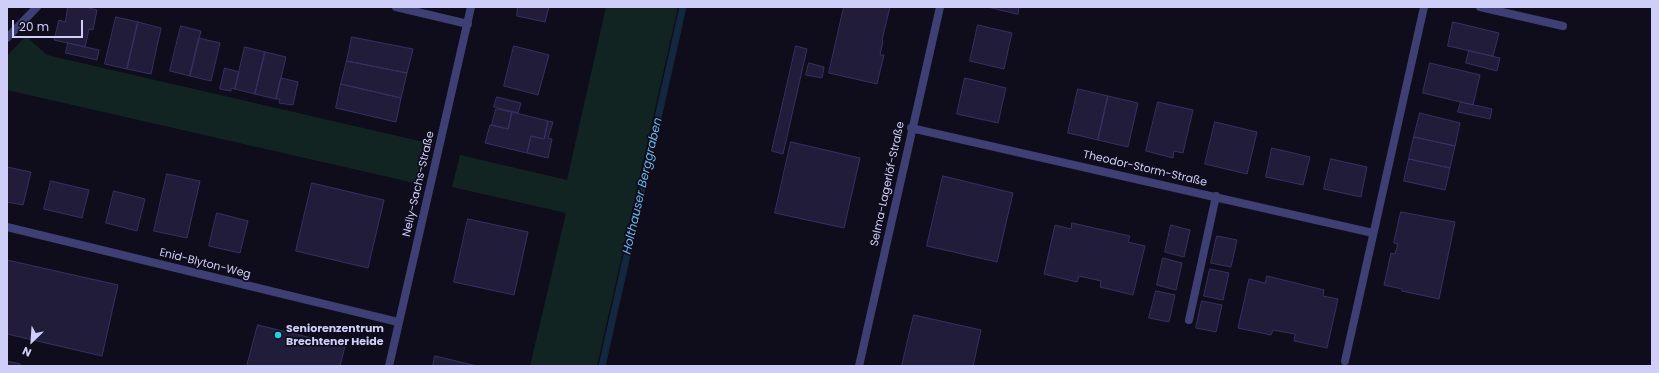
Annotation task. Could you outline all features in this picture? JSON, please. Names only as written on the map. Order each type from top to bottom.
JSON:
[{"type":"street","points":[[7,38],[37,7]]},
{"type":"street","points":[[396,7],[468,24]]},
{"type":"street","name":"Nelly-Sachs-Straße","points":[[388,366],[472,7]]},
{"type":"street","name":"Selma-Lagerlöf-Straße","points":[[859,366],[911,128],[940,7]]},
{"type":"street","points":[[1345,361],[1424,7]]},
{"type":"street","points":[[1480,7],[1563,26]]},
{"type":"street","name":"Theodor-Storm-Straße","points":[[911,128],[1374,232]]},
{"type":"street","points":[[1189,320],[1216,196]]},
{"type":"street","name":"Enid-Blyton-Weg","points":[[7,227],[398,322]]},
{"type":"green space","points":[[606,7],[678,7],[597,366],[530,366],[566,213],[452,187],[460,155],[567,180]]},
{"type":"green space","points":[[26,36],[47,55],[428,143],[419,184],[7,90],[7,56]]},
{"type":"building","points":[[68,7],[85,7],[97,10],[93,30],[89,29],[85,47],[54,40],[59,20],[65,22]]},
{"type":"building","points":[[518,7],[549,7],[545,22],[517,16]]},
{"type":"building","points":[[844,7],[890,7],[882,40],[880,55],[884,55],[877,84],[829,73]]},
{"type":"building","points":[[988,7],[1019,7],[1018,14]]},
{"type":"building","points":[[116,17],[138,22],[127,69],[105,64]]},
{"type":"building","points":[[138,22],[161,28],[151,74],[127,69]]},
{"type":"building","points":[[1453,22],[1499,33],[1493,56],[1448,46]]},
{"type":"building","points":[[978,25],[1012,33],[1004,69],[970,61]]},
{"type":"building","points":[[181,26],[201,31],[190,76],[170,71]]},
{"type":"building","points":[[352,37],[413,49],[407,73],[347,61]]},
{"type":"building","points":[[199,38],[220,43],[211,81],[190,76]]},
{"type":"building","points":[[68,43],[99,50],[97,60],[66,53]]},
{"type":"building","points":[[514,46],[549,55],[538,95],[504,86]]},
{"type":"building","points":[[796,46],[807,49],[783,154],[772,151]]},
{"type":"building","points":[[245,47],[265,52],[255,94],[235,89]]},
{"type":"building","points":[[1469,51],[1500,58],[1497,71],[1466,63]]},
{"type":"building","points":[[265,52],[286,57],[276,99],[255,94]]},
{"type":"building","points":[[347,61],[407,73],[401,98],[341,84]]},
{"type":"building","points":[[809,63],[824,67],[822,78],[806,75]]},
{"type":"building","points":[[1430,63],[1480,75],[1473,105],[1423,93]]},
{"type":"building","points":[[225,68],[239,72],[235,89],[231,88],[231,91],[220,89]]},
{"type":"building","points":[[281,78],[298,82],[293,105],[279,103],[280,99],[276,99]]},
{"type":"building","points":[[965,78],[1006,88],[998,123],[957,114]]},
{"type":"building","points":[[341,84],[401,98],[396,122],[336,108]]},
{"type":"building","points":[[1078,89],[1108,96],[1098,140],[1068,133]]},
{"type":"building","points":[[1108,96],[1138,103],[1128,147],[1098,140]]},
{"type":"building","points":[[497,97],[521,103],[518,113],[494,107]]},
{"type":"building","points":[[1158,102],[1193,110],[1183,153],[1174,151],[1173,158],[1146,151]]},
{"type":"building","points":[[1461,102],[1492,109],[1490,119],[1458,112]]},
{"type":"building","points":[[496,109],[512,112],[508,129],[492,125]]},
{"type":"building","points":[[512,112],[548,121],[544,139],[531,136],[527,153],[485,143],[490,125],[508,129]]},
{"type":"building","points":[[1420,113],[1460,123],[1455,146],[1414,137]]},
{"type":"building","points":[[548,121],[553,122],[548,138],[552,139],[548,158],[527,153],[531,136],[544,139]]},
{"type":"building","points":[[1215,122],[1257,132],[1247,174],[1205,164]]},
{"type":"building","points":[[1414,137],[1455,146],[1450,168],[1409,159]]},
{"type":"building","points":[[791,142],[860,158],[844,228],[775,213]]},
{"type":"building","points":[[1272,148],[1310,157],[1303,185],[1266,177]]},
{"type":"building","points":[[1331,159],[1367,167],[1361,197],[1324,189]]},
{"type":"building","points":[[1409,159],[1450,168],[1445,190],[1404,181]]},
{"type":"building","points":[[7,167],[31,172],[23,205],[7,202]]},
{"type":"building","points":[[167,174],[200,181],[187,238],[154,231]]},
{"type":"building","points":[[943,176],[1013,193],[997,262],[927,246]]},
{"type":"building","points":[[51,181],[89,190],[82,218],[44,209]]},
{"type":"building","points":[[312,183],[384,200],[368,268],[296,251]]},
{"type":"building","points":[[114,191],[145,199],[137,231],[106,223]]},
{"type":"building","points":[[1401,212],[1455,222],[1439,299],[1402,291],[1402,289],[1384,285],[1391,253],[1395,254],[1398,244],[1394,243]]},
{"type":"building","points":[[217,213],[248,221],[240,253],[209,246]]},
{"type":"building","points":[[468,219],[528,232],[514,295],[454,282]]},
{"type":"building","points":[[1072,223],[1130,236],[1128,242],[1145,246],[1133,295],[1100,287],[1101,281],[1079,276],[1077,282],[1044,274],[1055,225],[1071,229]]},
{"type":"building","points":[[1171,225],[1190,230],[1184,257],[1165,252]]},
{"type":"building","points":[[1217,236],[1237,240],[1231,267],[1211,263]]},
{"type":"building","points":[[1163,258],[1182,263],[1176,290],[1157,285]]},
{"type":"building","points":[[7,260],[118,285],[102,356],[7,334]]},
{"type":"building","points":[[1210,269],[1229,273],[1223,300],[1204,296]]},
{"type":"building","points":[[1267,276],[1324,290],[1323,296],[1338,299],[1327,348],[1294,341],[1295,334],[1273,330],[1271,335],[1238,328],[1249,279],[1265,283]]},
{"type":"building","points":[[1156,291],[1175,295],[1169,322],[1149,318]]},
{"type":"building","points":[[1202,301],[1222,305],[1216,332],[1196,328]]},
{"type":"building","points":[[914,315],[981,330],[973,366],[902,366]]},
{"type":"building","name":"Seniorenzentrum Brechtener Heide","points":[[258,325],[345,346],[340,366],[247,366]]},
{"type":"building","points":[[435,356],[477,366],[433,366]]},
{"type":"building","points":[[7,361],[20,364],[20,366],[7,366]]},
{"type":"waterway","name":"Holthauser Berggraben","points":[[602,366],[683,7]]},
{"type":"place","name":"Seniorenzentrum Brechtener Heide","points":[[278,335]]}]
